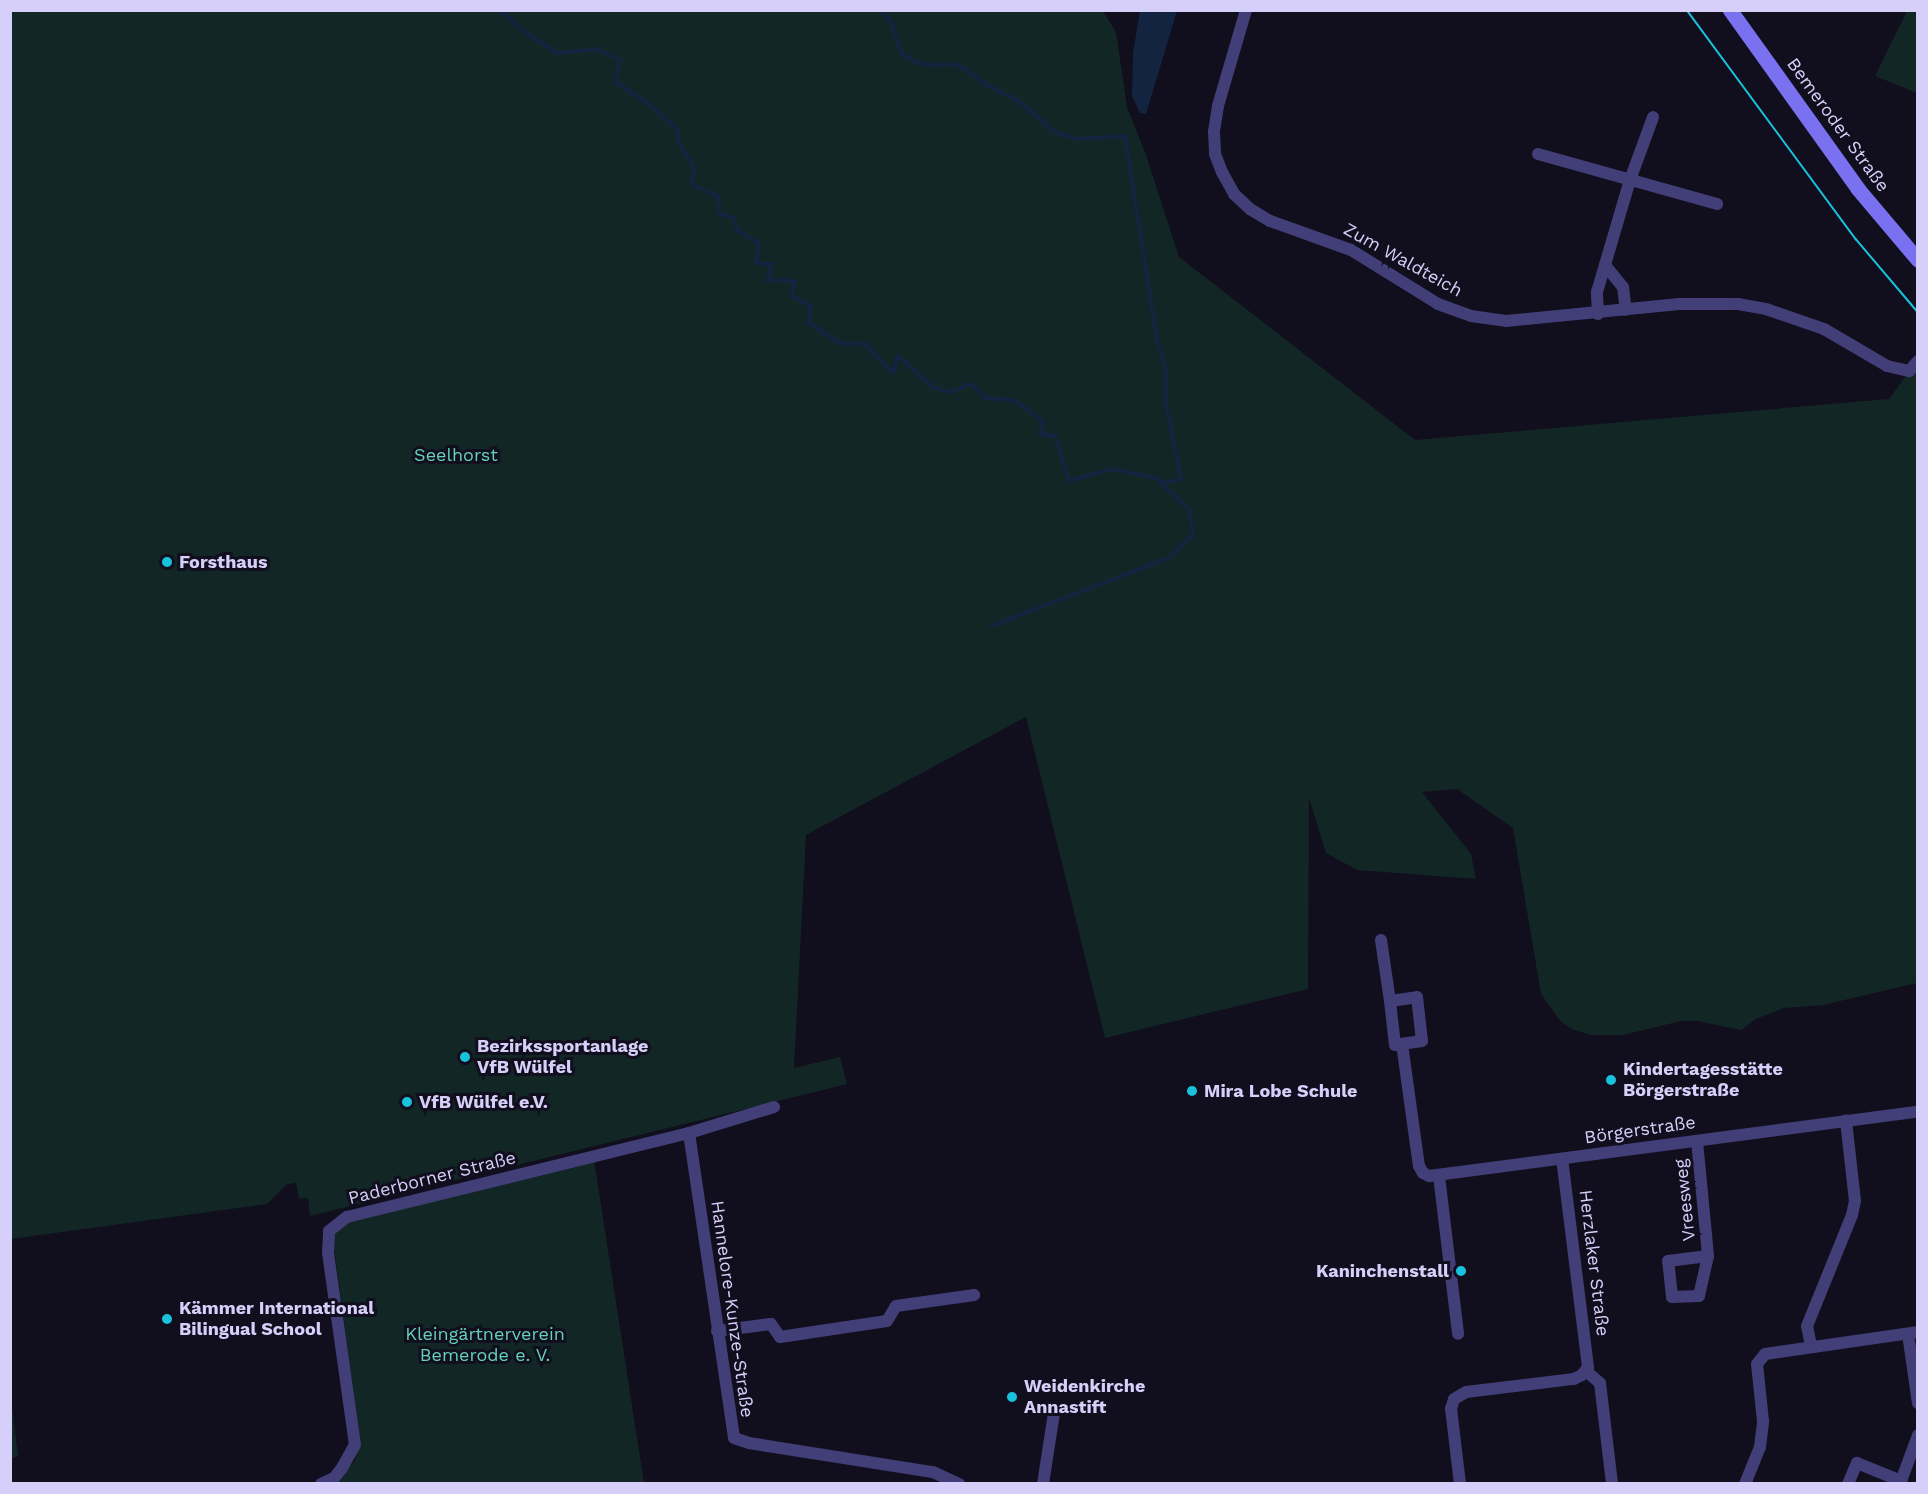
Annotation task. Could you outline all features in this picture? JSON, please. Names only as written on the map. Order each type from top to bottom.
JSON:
[{"type":"main road","name":"Bemeroder Straße","points":[[1730,10],[1858,189],[1917,260]]},
{"type":"street","name":"Zum Waldteich","points":[[1246,10],[1218,106],[1214,132],[1215,154],[1234,194],[1250,209],[1270,221],[1351,250],[1438,304],[1470,316],[1506,321],[1598,314],[1679,304],[1738,304],[1766,309],[1824,329],[1887,366],[1909,371],[1917,361]]},
{"type":"street","points":[[1598,314],[1597,292],[1630,180],[1653,117]]},
{"type":"street","points":[[1538,154],[1717,204]]},
{"type":"street","points":[[1605,265],[1623,287],[1626,310]]},
{"type":"street","points":[[1381,940],[1395,1045],[1422,1041],[1417,997],[1390,1001]]},
{"type":"street","points":[[1402,1044],[1419,1166],[1423,1173],[1439,1176],[1458,1334]]},
{"type":"street","name":"Paderborner Straße","points":[[321,1484],[334,1478],[355,1445],[330,1273],[329,1231],[348,1217],[689,1133],[774,1107]]},
{"type":"street","name":"Börgerstraße","points":[[1439,1176],[1917,1112]]},
{"type":"street","points":[[1811,1346],[1807,1326],[1852,1215],[1855,1201],[1846,1122]]},
{"type":"street","name":"Hannelore-Kunze-Straße","points":[[689,1133],[731,1433],[737,1440],[933,1472],[959,1484]]},
{"type":"street","name":"Vreesweg","points":[[1697,1141],[1708,1256]]},
{"type":"street","name":"Herzlaker Straße","points":[[1562,1159],[1588,1359],[1586,1371]]},
{"type":"street","points":[[717,1332],[771,1324],[780,1337],[887,1321],[896,1306],[974,1295]]},
{"type":"street","points":[[1745,1484],[1760,1447],[1763,1421],[1757,1364],[1765,1354],[1913,1333],[1917,1402]]},
{"type":"street","points":[[1460,1484],[1451,1409],[1454,1399],[1466,1392],[1574,1379],[1586,1371],[1600,1383],[1612,1484]]},
{"type":"street","points":[[1043,1484],[1054,1413]]},
{"type":"street","points":[[1848,1484],[1857,1463],[1900,1482],[1917,1435]]},
{"type":"green space","name":"Seelhorst","points":[[10,11],[1103,11],[1116,32],[1127,107],[1145,152],[1179,257],[1415,440],[1889,399],[1917,361],[1917,983],[1823,1005],[1784,1008],[1756,1019],[1741,1030],[1697,1021],[1681,1021],[1623,1035],[1590,1035],[1572,1029],[1561,1022],[1541,994],[1513,828],[1457,789],[1422,792],[1471,854],[1476,879],[1357,870],[1326,853],[1309,798],[1308,989],[1105,1038],[1026,717],[806,835],[794,1068],[840,1057],[847,1084],[310,1216],[308,1198],[299,1199],[296,1183],[287,1184],[267,1204],[11,1239]]},
{"type":"green space","points":[[1907,11],[1917,11],[1917,93],[1875,76]]},
{"type":"green space","name":"Kleingärtnerverein Bemerode e. V.","points":[[594,1160],[644,1483],[336,1483],[355,1460],[360,1440],[334,1248],[335,1234],[350,1221]]},
{"type":"green space","points":[[11,1399],[18,1456],[10,1459]]},
{"type":"water","points":[[1140,11],[1177,11],[1146,114],[1140,113],[1132,96],[1133,53]]},
{"type":"waterway","points":[[501,10],[523,31],[557,53],[597,49],[620,60],[615,82],[649,104],[677,129],[679,143],[694,168],[692,184],[719,197],[719,214],[734,218],[737,230],[759,243],[756,263],[772,264],[767,280],[794,281],[792,296],[811,307],[808,322],[839,343],[865,344],[893,373],[898,356],[933,387],[951,392],[971,384],[986,398],[1014,400],[1043,421],[1040,434],[1055,436],[1069,481],[1112,469],[1155,478],[1189,509],[1193,535],[1168,558],[992,626]]},
{"type":"waterway","points":[[882,10],[891,22],[902,54],[913,61],[927,65],[954,64],[964,68],[985,84],[1020,102],[1055,132],[1076,139],[1125,136],[1157,341],[1166,368],[1166,403],[1181,479],[1162,483]]},
{"type":"tram line","points":[[1687,10],[1856,239],[1918,312]]},
{"type":"place","name":"Forsthaus","points":[[167,562]]},
{"type":"place","name":"Bezirkssportanlage VfB Wülfel","points":[[465,1057]]},
{"type":"place","name":"Kindertagesstätte Börgerstraße","points":[[1611,1080]]},
{"type":"place","name":"Mira Lobe Schule","points":[[1192,1091]]},
{"type":"place","name":"VfB Wülfel e.V.","points":[[407,1102]]},
{"type":"place","name":"Kaninchenstall","points":[[1461,1271]]},
{"type":"place","name":"Kämmer International Bilingual School","points":[[167,1319]]},
{"type":"place","name":"Weidenkirche Annastift","points":[[1012,1397]]}]
